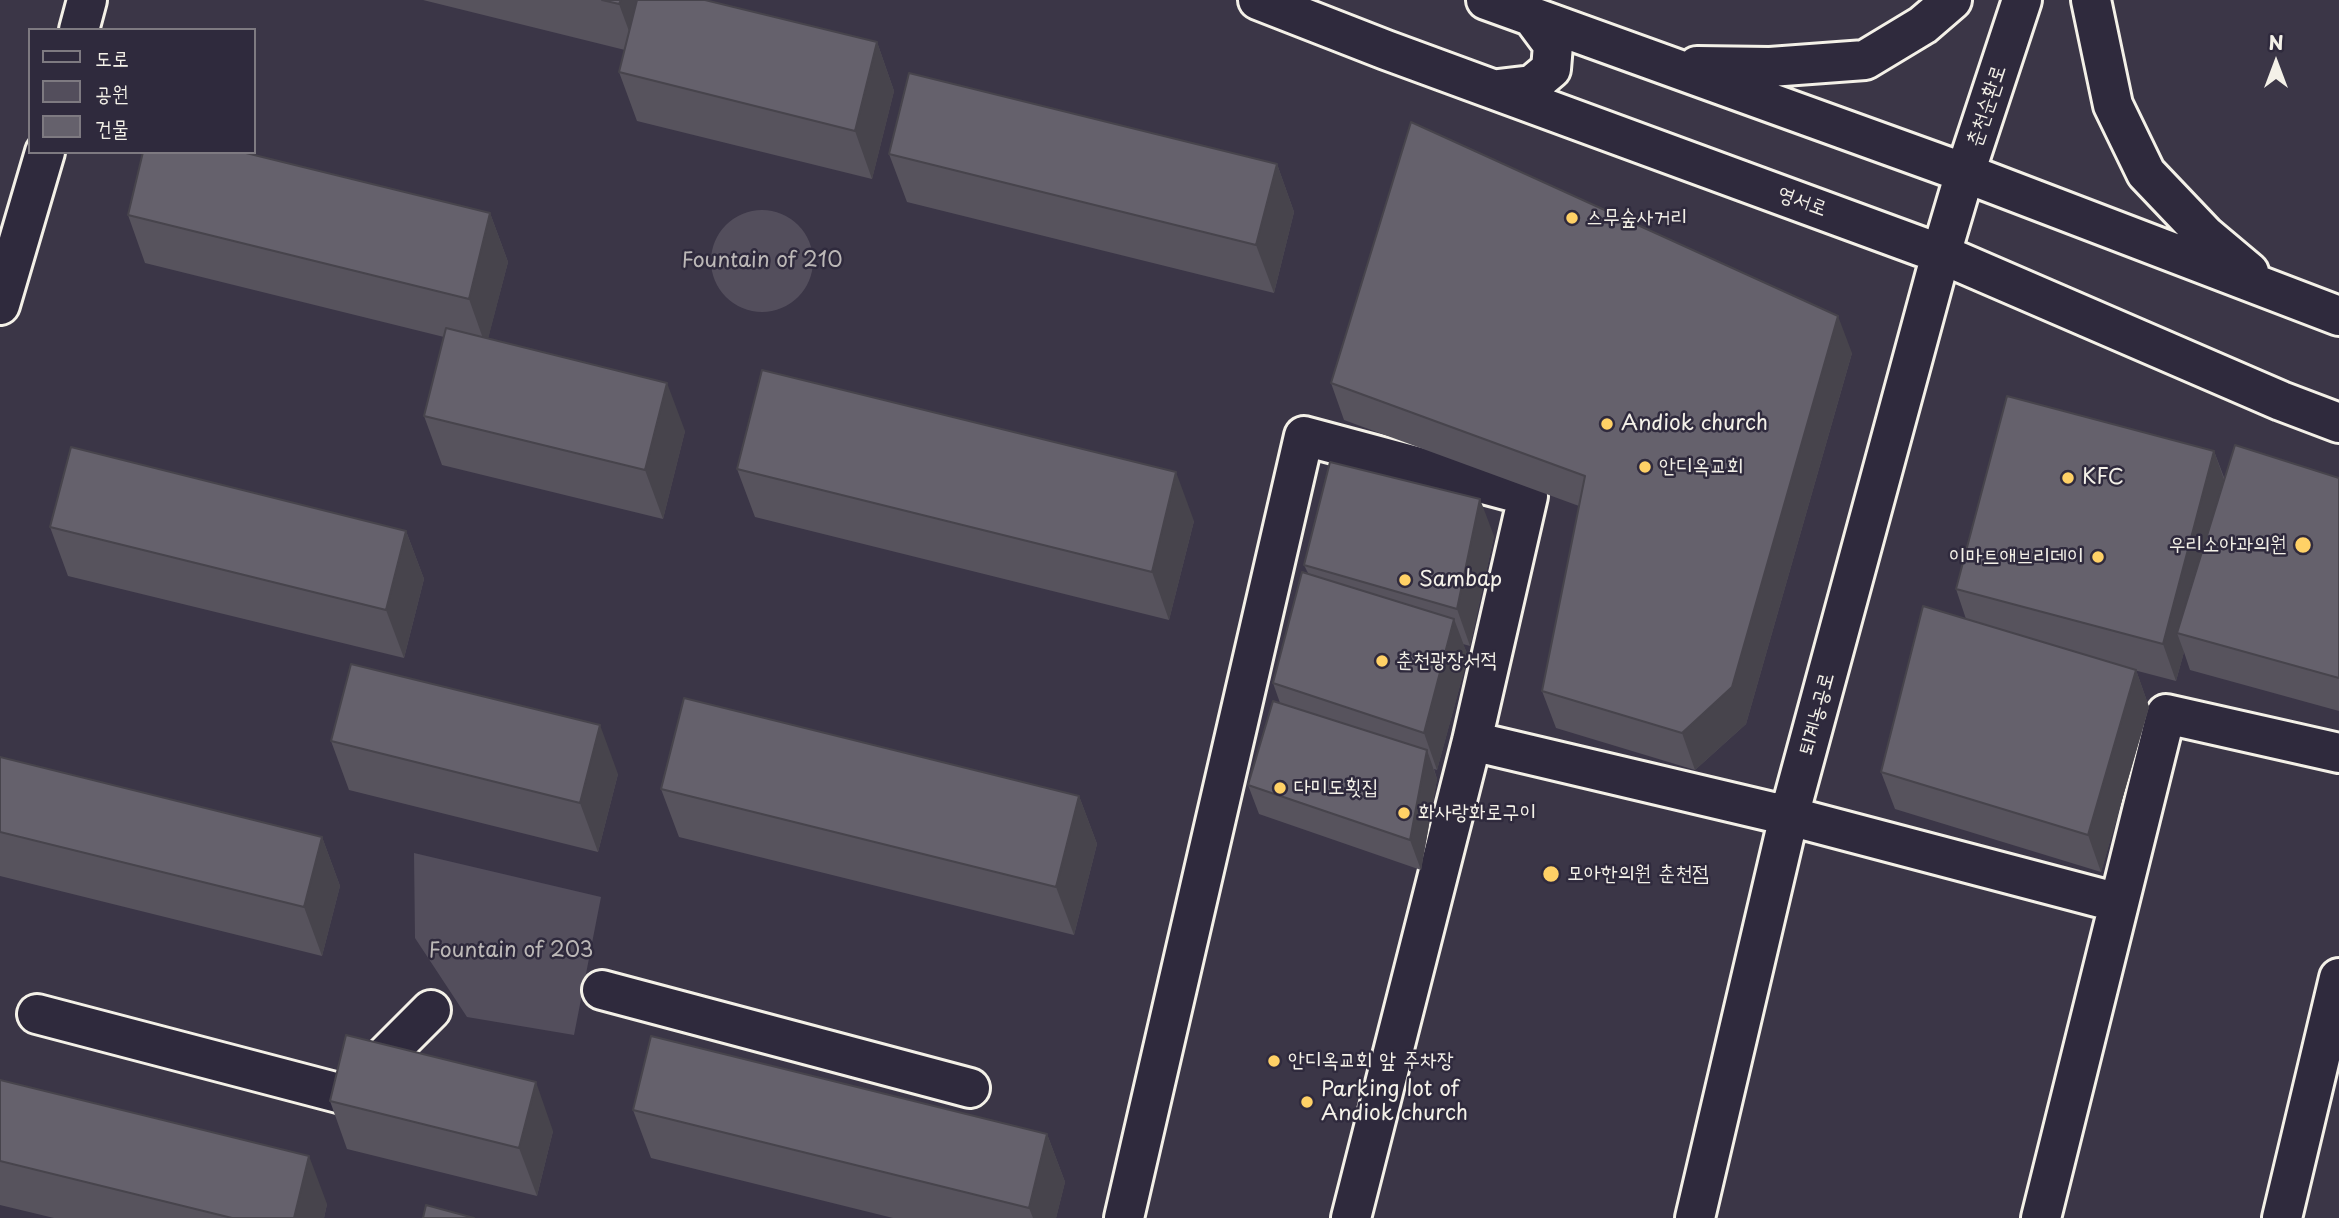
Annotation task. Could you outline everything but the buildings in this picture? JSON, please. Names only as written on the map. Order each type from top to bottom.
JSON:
[{"type":"street","points":[[80,28],[87,0]]},
{"type":"street","name":"영서로","points":[[1258,0],[1386,50],[1941,254],[2281,401],[2339,423]]},
{"type":"street","points":[[1486,0],[1965,173],[2339,316]]},
{"type":"street","points":[[1667,65],[1770,67],[1865,60],[1923,25],[1952,0]]},
{"type":"street","name":"춘천순환로","points":[[1953,213],[2022,0]]},
{"type":"street","points":[[2091,0],[2113,105],[2146,173],[2205,235],[2273,291]]},
{"type":"street","points":[[1498,89],[1532,85],[1551,69],[1553,45],[1533,18]]},
{"type":"street","points":[[0,305],[18,236],[44,154]]},
{"type":"street","name":"퇴계농공로","points":[[1695,1218],[1789,816],[1953,213]]},
{"type":"street","points":[[1124,1218],[1304,436],[1528,496],[1472,741],[1351,1218]]},
{"type":"street","points":[[2041,1218],[2166,714],[2339,753]]},
{"type":"street","points":[[1472,741],[1789,816],[2119,903]]},
{"type":"street","points":[[2282,1218],[2339,978]]},
{"type":"street","points":[[602,990],[970,1088]]},
{"type":"street","points":[[37,1014],[346,1095],[431,1010]]},
{"type":"green space","name":"Fountain of 210","points":[[762,210],[782,214],[798,225],[809,241],[813,261],[809,281],[798,297],[782,308],[762,312],[742,308],[726,297],[715,281],[711,261],[715,241],[726,225],[742,214]]},
{"type":"green space","name":"Fountain of 203","points":[[414,853],[601,897],[574,1035],[467,1017],[415,938]]},
{"type":"place","name":"스무숲사거리","points":[[1572,218]]},
{"type":"place","name":"Andiok church","points":[[1607,424]]},
{"type":"place","name":"안디옥교회","points":[[1645,467]]},
{"type":"place","name":"KFC","points":[[2068,478]]},
{"type":"place","name":"우리소아과의원","points":[[2303,545]]},
{"type":"place","name":"이마트애브리데이","points":[[2098,557]]},
{"type":"place","name":"Sambap","points":[[1405,580]]},
{"type":"place","name":"춘천광장서적","points":[[1382,661]]},
{"type":"place","name":"다미도횟집","points":[[1280,788]]},
{"type":"place","name":"화사랑화로구이","points":[[1404,813]]},
{"type":"place","name":"모아한의원 춘천점","points":[[1551,874]]},
{"type":"place","name":"안디옥교회 앞 주차장","points":[[1274,1061]]},
{"type":"place","name":"Parking lot of Andiok church","points":[[1307,1102]]}]
